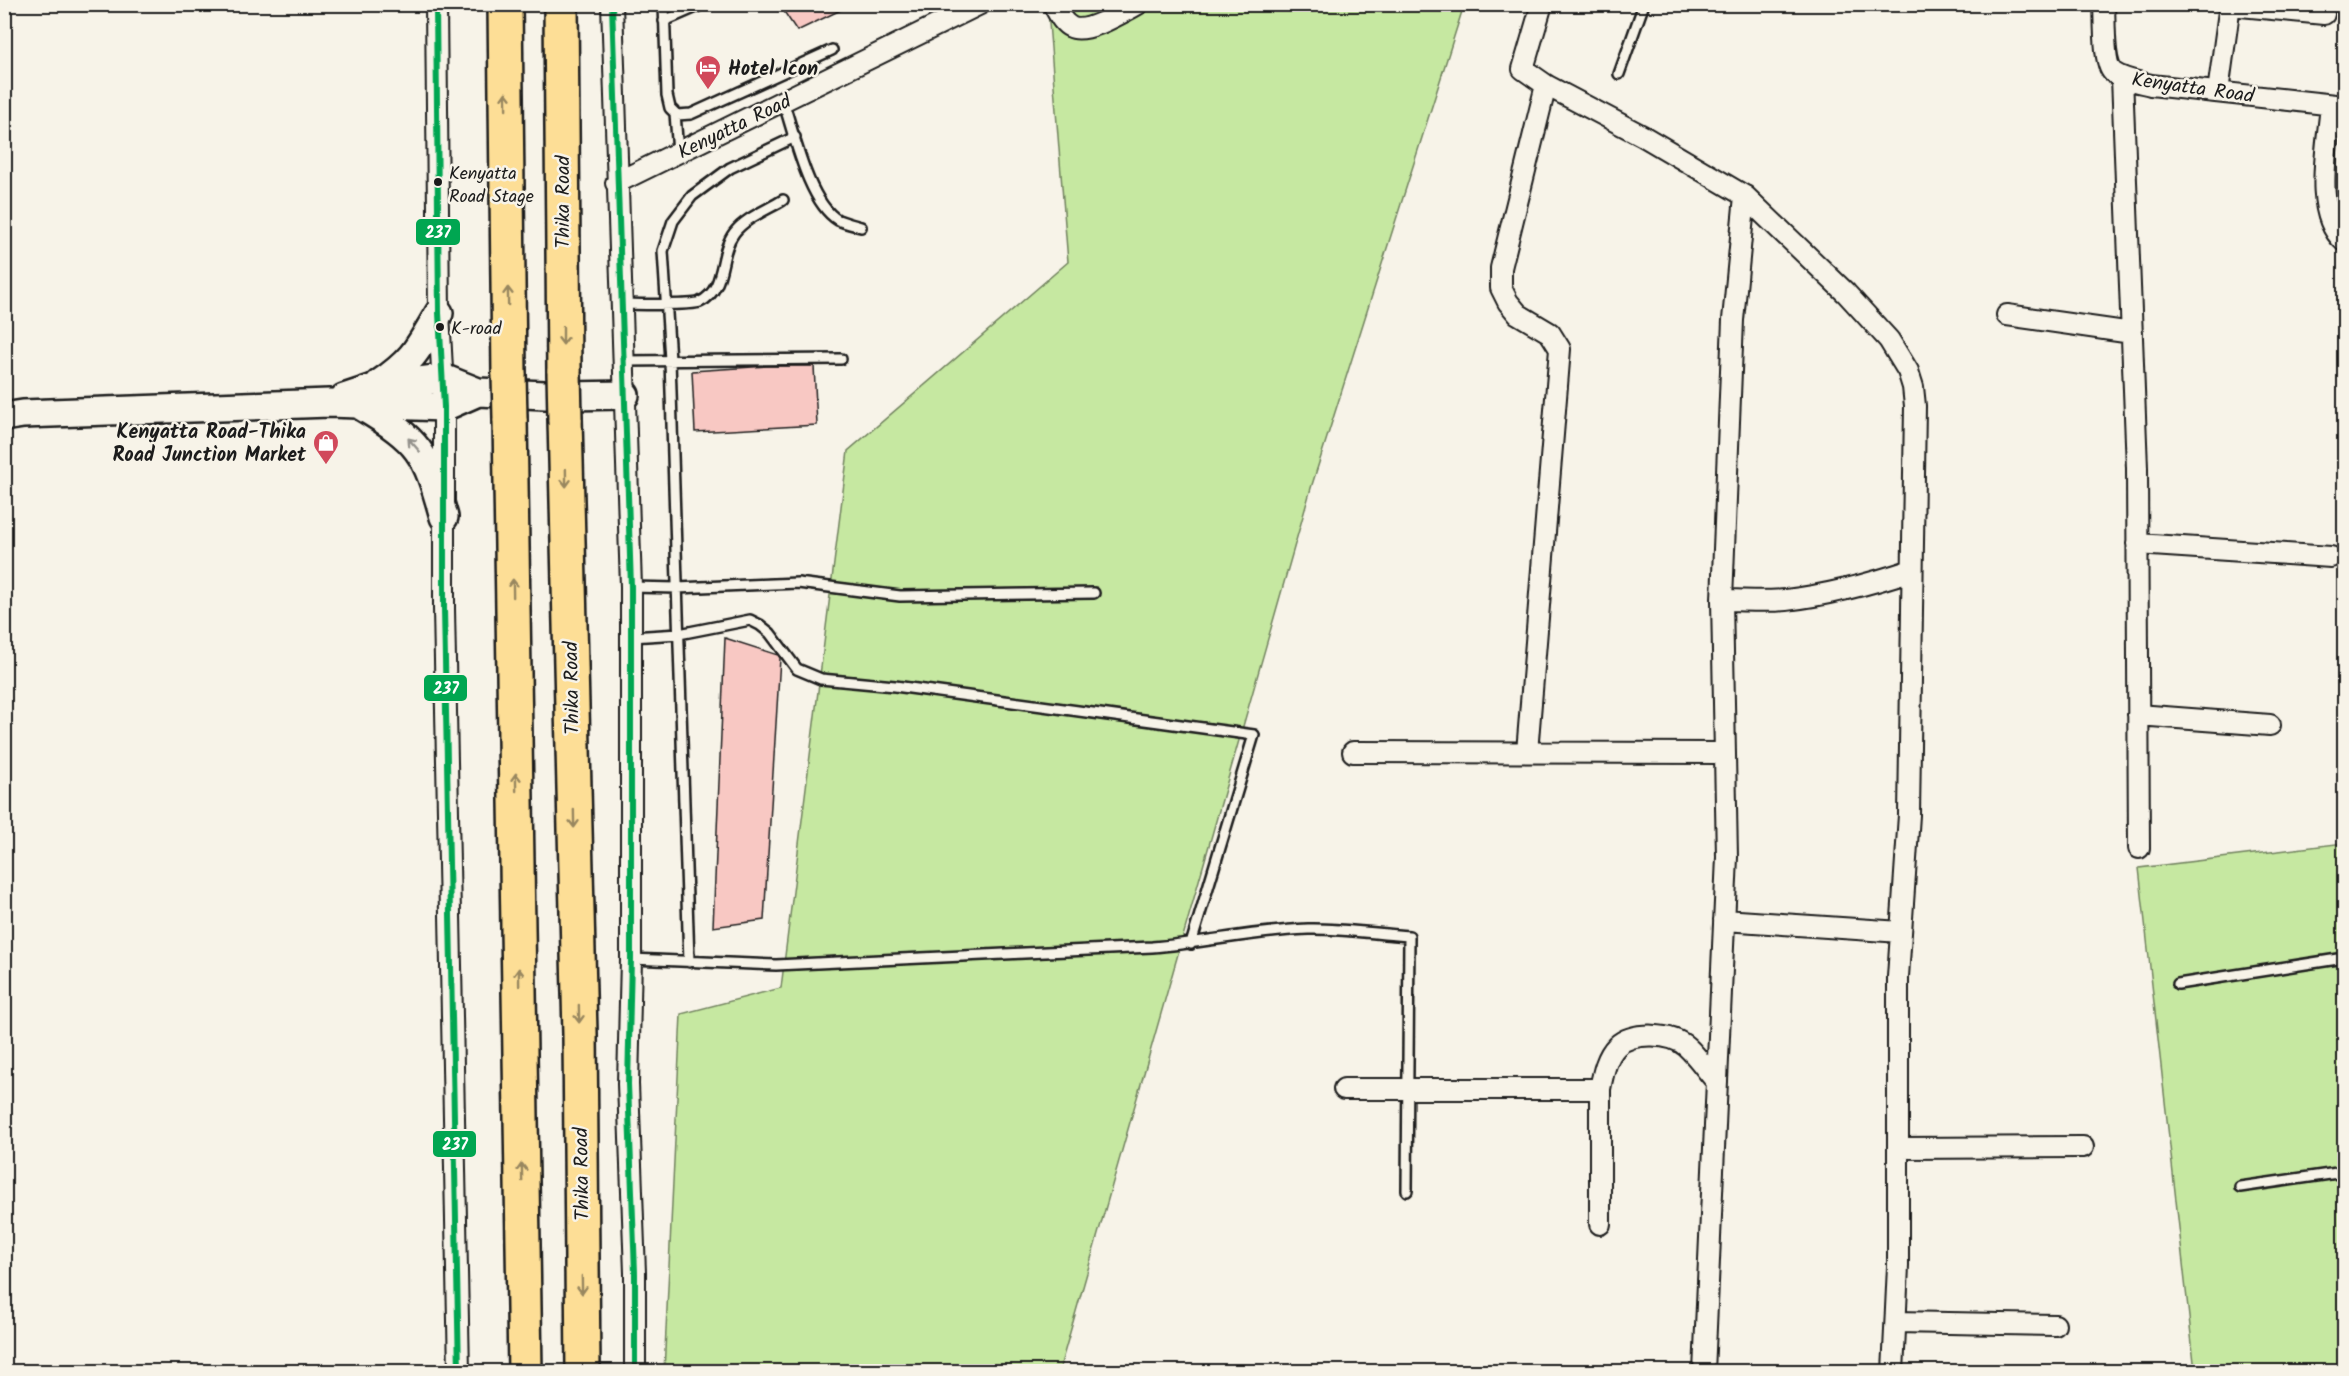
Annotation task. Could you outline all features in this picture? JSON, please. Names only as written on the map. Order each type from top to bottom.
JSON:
[{"type":"highway","points":[[505,4],[525,1371]]},
{"type":"highway","name":"Thika Road","points":[[561,4],[564,372],[580,1034],[584,1371]]},
{"type":"main road","points":[[366,397],[419,350],[439,313]]},
{"type":"main road","points":[[4,417],[23,414],[329,403],[366,397],[404,381],[443,378],[478,392],[567,396],[625,395]]},
{"type":"main road","points":[[366,397],[444,406],[478,392]]},
{"type":"main road","points":[[366,397],[385,420],[414,443],[425,460],[434,481],[444,517]]},
{"type":"street","points":[[436,4],[439,313],[444,406],[459,1371]]},
{"type":"street","points":[[612,4],[616,183],[631,587],[631,959],[628,1084],[635,1273],[635,1371]]},
{"type":"street","points":[[1053,4],[1064,23],[1073,29],[1086,29],[1138,4]]},
{"type":"street","points":[[1542,4],[1523,69],[1546,85],[1643,136],[1745,196],[1846,293],[1889,340],[1908,371],[1913,387],[1915,406],[1909,815],[1898,977],[1896,1322],[1893,1371]]},
{"type":"street","name":"Kenyatta Road","points":[[2104,4],[2107,63],[2112,72],[2122,77],[2151,85],[2338,106]]},
{"type":"street","name":"Kenyatta Road","points":[[616,183],[979,5]]},
{"type":"street","points":[[2218,92],[2230,5],[2324,14]]},
{"type":"street","points":[[2122,77],[2137,468],[2139,848]]},
{"type":"street","points":[[1527,752],[1560,349],[1550,333],[1518,314],[1500,288],[1501,268],[1546,85]]},
{"type":"street","points":[[2338,106],[2324,192],[2327,213],[2344,242]]},
{"type":"street","points":[[1704,1371],[1727,857],[1722,600],[1733,320],[1745,196]]},
{"type":"street","points":[[2007,315],[2132,333]]},
{"type":"street","points":[[2137,544],[2331,557]]},
{"type":"street","points":[[1722,600],[1784,600],[1815,596],[1863,586],[1912,570]]},
{"type":"street","points":[[2138,715],[2270,725]]},
{"type":"street","points":[[1353,752],[1724,753]]},
{"type":"street","points":[[1724,920],[1901,932]]},
{"type":"street","points":[[1600,1224],[1600,1089],[1604,1069],[1618,1046],[1634,1038],[1658,1036],[1674,1039],[1686,1046],[1717,1082]]},
{"type":"street","points":[[1344,1089],[1600,1089]]},
{"type":"street","points":[[1898,1148],[2083,1148]]},
{"type":"street","points":[[1896,1322],[2055,1325]]},
{"type":"lane","points":[[664,4],[667,94],[670,108],[677,115],[691,114],[832,50]]},
{"type":"lane","points":[[664,21],[703,4]]},
{"type":"lane","points":[[1619,74],[1644,4]]},
{"type":"lane","points":[[783,101],[816,194],[826,209],[839,220],[861,227]]},
{"type":"lane","points":[[675,113],[678,153]]},
{"type":"lane","points":[[689,962],[670,360],[663,251],[673,221],[692,196],[730,168],[795,137]]},
{"type":"lane","points":[[621,304],[698,303],[710,296],[717,285],[727,246],[733,235],[743,223],[783,200]]},
{"type":"lane","points":[[624,361],[841,359]]},
{"type":"lane","points":[[631,587],[677,588],[798,583],[900,596],[1094,593]]},
{"type":"lane","points":[[631,637],[679,634],[750,620],[770,633],[797,669],[821,679],[896,686],[1254,735],[1191,944]]},
{"type":"lane","points":[[631,959],[776,965],[1191,944],[1244,934],[1310,929],[1409,936],[1407,1191]]},
{"type":"lane","points":[[2178,984],[2344,958]]},
{"type":"lane","points":[[2240,1187],[2344,1172]]},
{"type":"green space","points":[[1063,4],[1464,5],[1311,488],[1059,1371],[664,1372],[681,1014],[781,988],[848,451],[1068,262],[1048,10]]},
{"type":"green space","points":[[2344,843],[2344,1371],[2195,1371],[2139,868]]},
{"type":"building","points":[[779,4],[853,4],[797,31]]},
{"type":"building","points":[[768,366],[814,366],[817,425],[695,432],[692,371]]},
{"type":"building","points":[[725,638],[778,655],[780,658],[764,920],[713,927]]},
{"type":"transit line","name":"237","points":[[436,4],[439,313],[444,407],[444,609],[459,1372]]},
{"type":"transit line","name":"237","points":[[612,4],[631,587],[631,959],[628,1084],[635,1273],[635,1372]]},
{"type":"place","name":"Hotel Icon","points":[[708,91]]},
{"type":"place","name":"Kenyatta Road Stage","points":[[438,182]]},
{"type":"place","name":"K-road","points":[[440,327]]},
{"type":"place","name":"Kenyatta Road-Thika Road Junction Market","points":[[326,466]]}]
